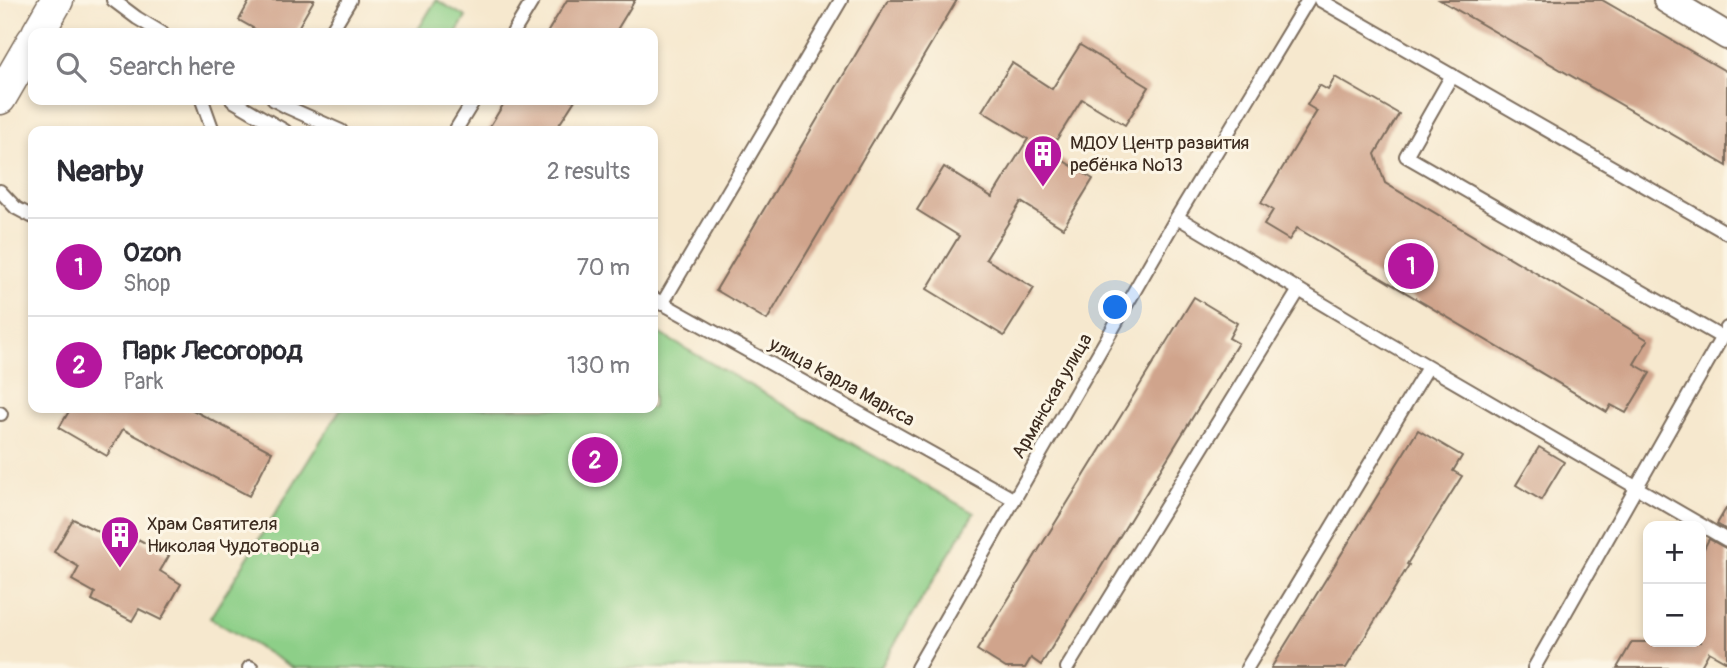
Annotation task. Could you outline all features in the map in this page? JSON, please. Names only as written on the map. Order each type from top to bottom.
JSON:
[{"type":"street","points":[[41,28],[57,0]]},
{"type":"street","points":[[1667,0],[1727,36]]},
{"type":"street","points":[[0,98],[28,50]]},
{"type":"lane","points":[[113,0],[153,28]]},
{"type":"lane","points":[[333,28],[350,0]]},
{"type":"lane","points":[[516,28],[533,0]]},
{"type":"lane","points":[[658,299],[841,0]]},
{"type":"lane","name":"Армянская улица","points":[[919,667],[1177,217],[1308,0]]},
{"type":"lane","points":[[1320,0],[1727,233]]},
{"type":"lane","points":[[136,18],[145,28]]},
{"type":"lane","points":[[1452,75],[1406,156],[1724,332],[1534,668]]},
{"type":"lane","points":[[204,105],[211,126]]},
{"type":"lane","points":[[237,105],[258,126]]},
{"type":"lane","points":[[241,105],[276,126]]},
{"type":"lane","points":[[293,105],[332,126]]},
{"type":"lane","points":[[458,126],[471,105]]},
{"type":"lane","points":[[0,191],[16,208],[28,214]]},
{"type":"lane","points":[[1177,217],[1428,367],[1727,540]]},
{"type":"lane","points":[[1067,668],[1299,290]]},
{"type":"lane","name":"улица Карла Маркса","points":[[658,302],[1013,499]]},
{"type":"lane","points":[[1247,668],[1428,367]]},
{"type":"green space","points":[[436,0],[466,17],[459,28],[419,28]]},
{"type":"green space","points":[[658,333],[974,513],[880,668],[293,668],[210,618],[338,413],[658,413]]},
{"type":"building","points":[[250,0],[314,0],[298,28],[253,28],[239,20]]},
{"type":"building","points":[[567,0],[635,0],[618,28],[550,28]]},
{"type":"building","points":[[888,0],[957,0],[767,320],[716,290]]},
{"type":"building","points":[[1440,0],[1602,0],[1727,72],[1727,166]]},
{"type":"building","name":"МДОУ Центр развития ребёнка №13","points":[[1080,45],[1149,87],[1125,125],[1082,99],[1049,152],[1093,179],[1063,228],[1021,202],[986,259],[1034,288],[1004,336],[927,289],[959,236],[917,210],[944,167],[992,197],[1028,139],[982,111],[1012,63],[1052,89]]},
{"type":"building","points":[[1335,77],[1399,114],[1375,154],[1385,183],[1648,340],[1634,364],[1650,373],[1626,413],[1611,405],[1607,412],[1297,228],[1289,240],[1264,225],[1273,210],[1261,203],[1317,111],[1307,105],[1319,85],[1328,90]]},
{"type":"building","points":[[503,105],[572,105],[558,126],[490,126]]},
{"type":"building","points":[[1194,297],[1237,323],[1229,338],[1238,343],[1041,665],[1031,658],[1025,668],[1006,668],[977,650]]},
{"type":"building","points":[[68,413],[198,413],[272,452],[249,496],[123,429],[107,456],[59,428]]},
{"type":"building","points":[[1418,430],[1462,456],[1453,471],[1462,476],[1346,668],[1271,668]]},
{"type":"building","points":[[1539,447],[1564,462],[1541,500],[1516,485]]},
{"type":"building","points":[[1727,507],[1727,530],[1717,524]]},
{"type":"building","name":"Храм Святителя Николая Чудотворца","points":[[73,519],[111,538],[116,530],[169,556],[160,571],[181,584],[161,620],[139,609],[132,621],[92,600],[95,593],[72,580],[79,567],[54,552]]},
{"type":"building","points":[[1709,539],[1727,549],[1727,662],[1709,652],[1700,668],[1617,668],[1632,642],[1643,642],[1643,647],[1706,647],[1706,545]]},
{"type":"place","name":"МДОУ Центр развития ребёнка №13","points":[[1043,188]]},
{"type":"place","name":"Ozon","points":[[1411,266]]},
{"type":"place","name":"Парк Лесогород","points":[[595,460]]},
{"type":"place","name":"Храм Святителя Николая Чудотворца","points":[[120,569]]}]
